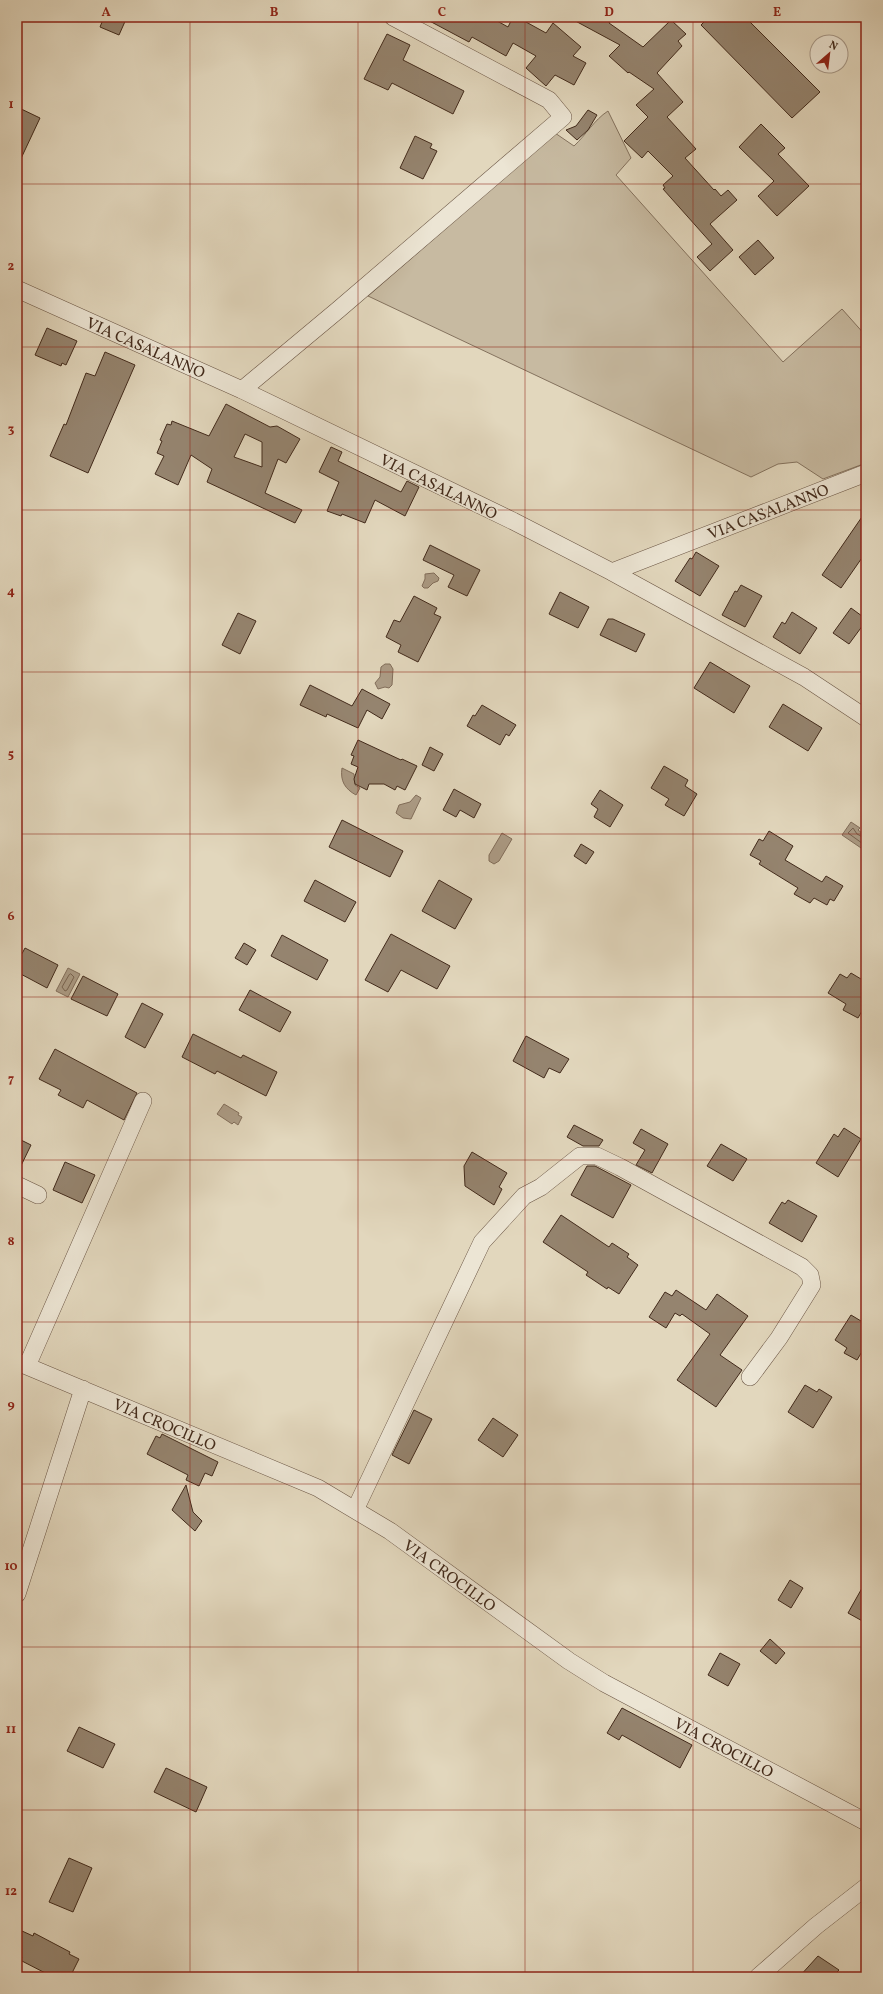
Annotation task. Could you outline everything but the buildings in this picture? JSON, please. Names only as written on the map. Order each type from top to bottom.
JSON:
[{"type":"street","points":[[242,390],[563,118],[549,100],[393,17]]},
{"type":"street","name":"VIA CASALANNO","points":[[17,289],[242,390],[512,521],[612,572],[866,473]]},
{"type":"street","points":[[612,572],[804,677],[866,718]]},
{"type":"street","points":[[22,1364],[143,1101]]},
{"type":"street","points":[[355,1510],[482,1242],[524,1196],[541,1187],[580,1156],[597,1156],[620,1167],[802,1267],[810,1275],[812,1285],[779,1338],[750,1377]]},
{"type":"street","points":[[17,1185],[38,1195]]},
{"type":"street","name":"VIA CROCILLO","points":[[22,1364],[318,1488],[390,1531],[569,1661],[604,1683],[866,1822]]},
{"type":"street","points":[[17,1594],[83,1389]]},
{"type":"street","points":[[758,1977],[816,1926],[866,1887]]},
{"type":"shaded area","points":[[608,111],[631,158],[616,175],[783,362],[842,309],[866,336],[866,463],[823,479],[797,462],[778,464],[751,477],[368,296],[555,133],[574,146],[598,119]]},
{"type":"water","points":[[434,573],[439,578],[438,581],[433,583],[428,588],[424,588],[422,586],[425,579],[425,574]]},
{"type":"water","points":[[385,664],[390,664],[393,669],[392,685],[389,688],[385,687],[378,689],[375,683],[380,677],[381,667]]},
{"type":"water","points":[[342,768],[354,774],[355,785],[360,788],[356,795],[344,784]]},
{"type":"water","points":[[416,795],[421,798],[411,819],[403,818],[396,813],[399,805],[410,802]]},
{"type":"water","points":[[851,822],[860,828],[858,830],[866,836],[866,848],[864,850],[842,835]]},
{"type":"water","points":[[502,833],[512,839],[499,861],[494,864],[489,861],[489,855]]},
{"type":"water","points":[[68,968],[80,974],[68,997],[56,991]]},
{"type":"water","points":[[224,1104],[239,1113],[238,1115],[242,1117],[238,1125],[234,1122],[232,1124],[217,1114]]}]
